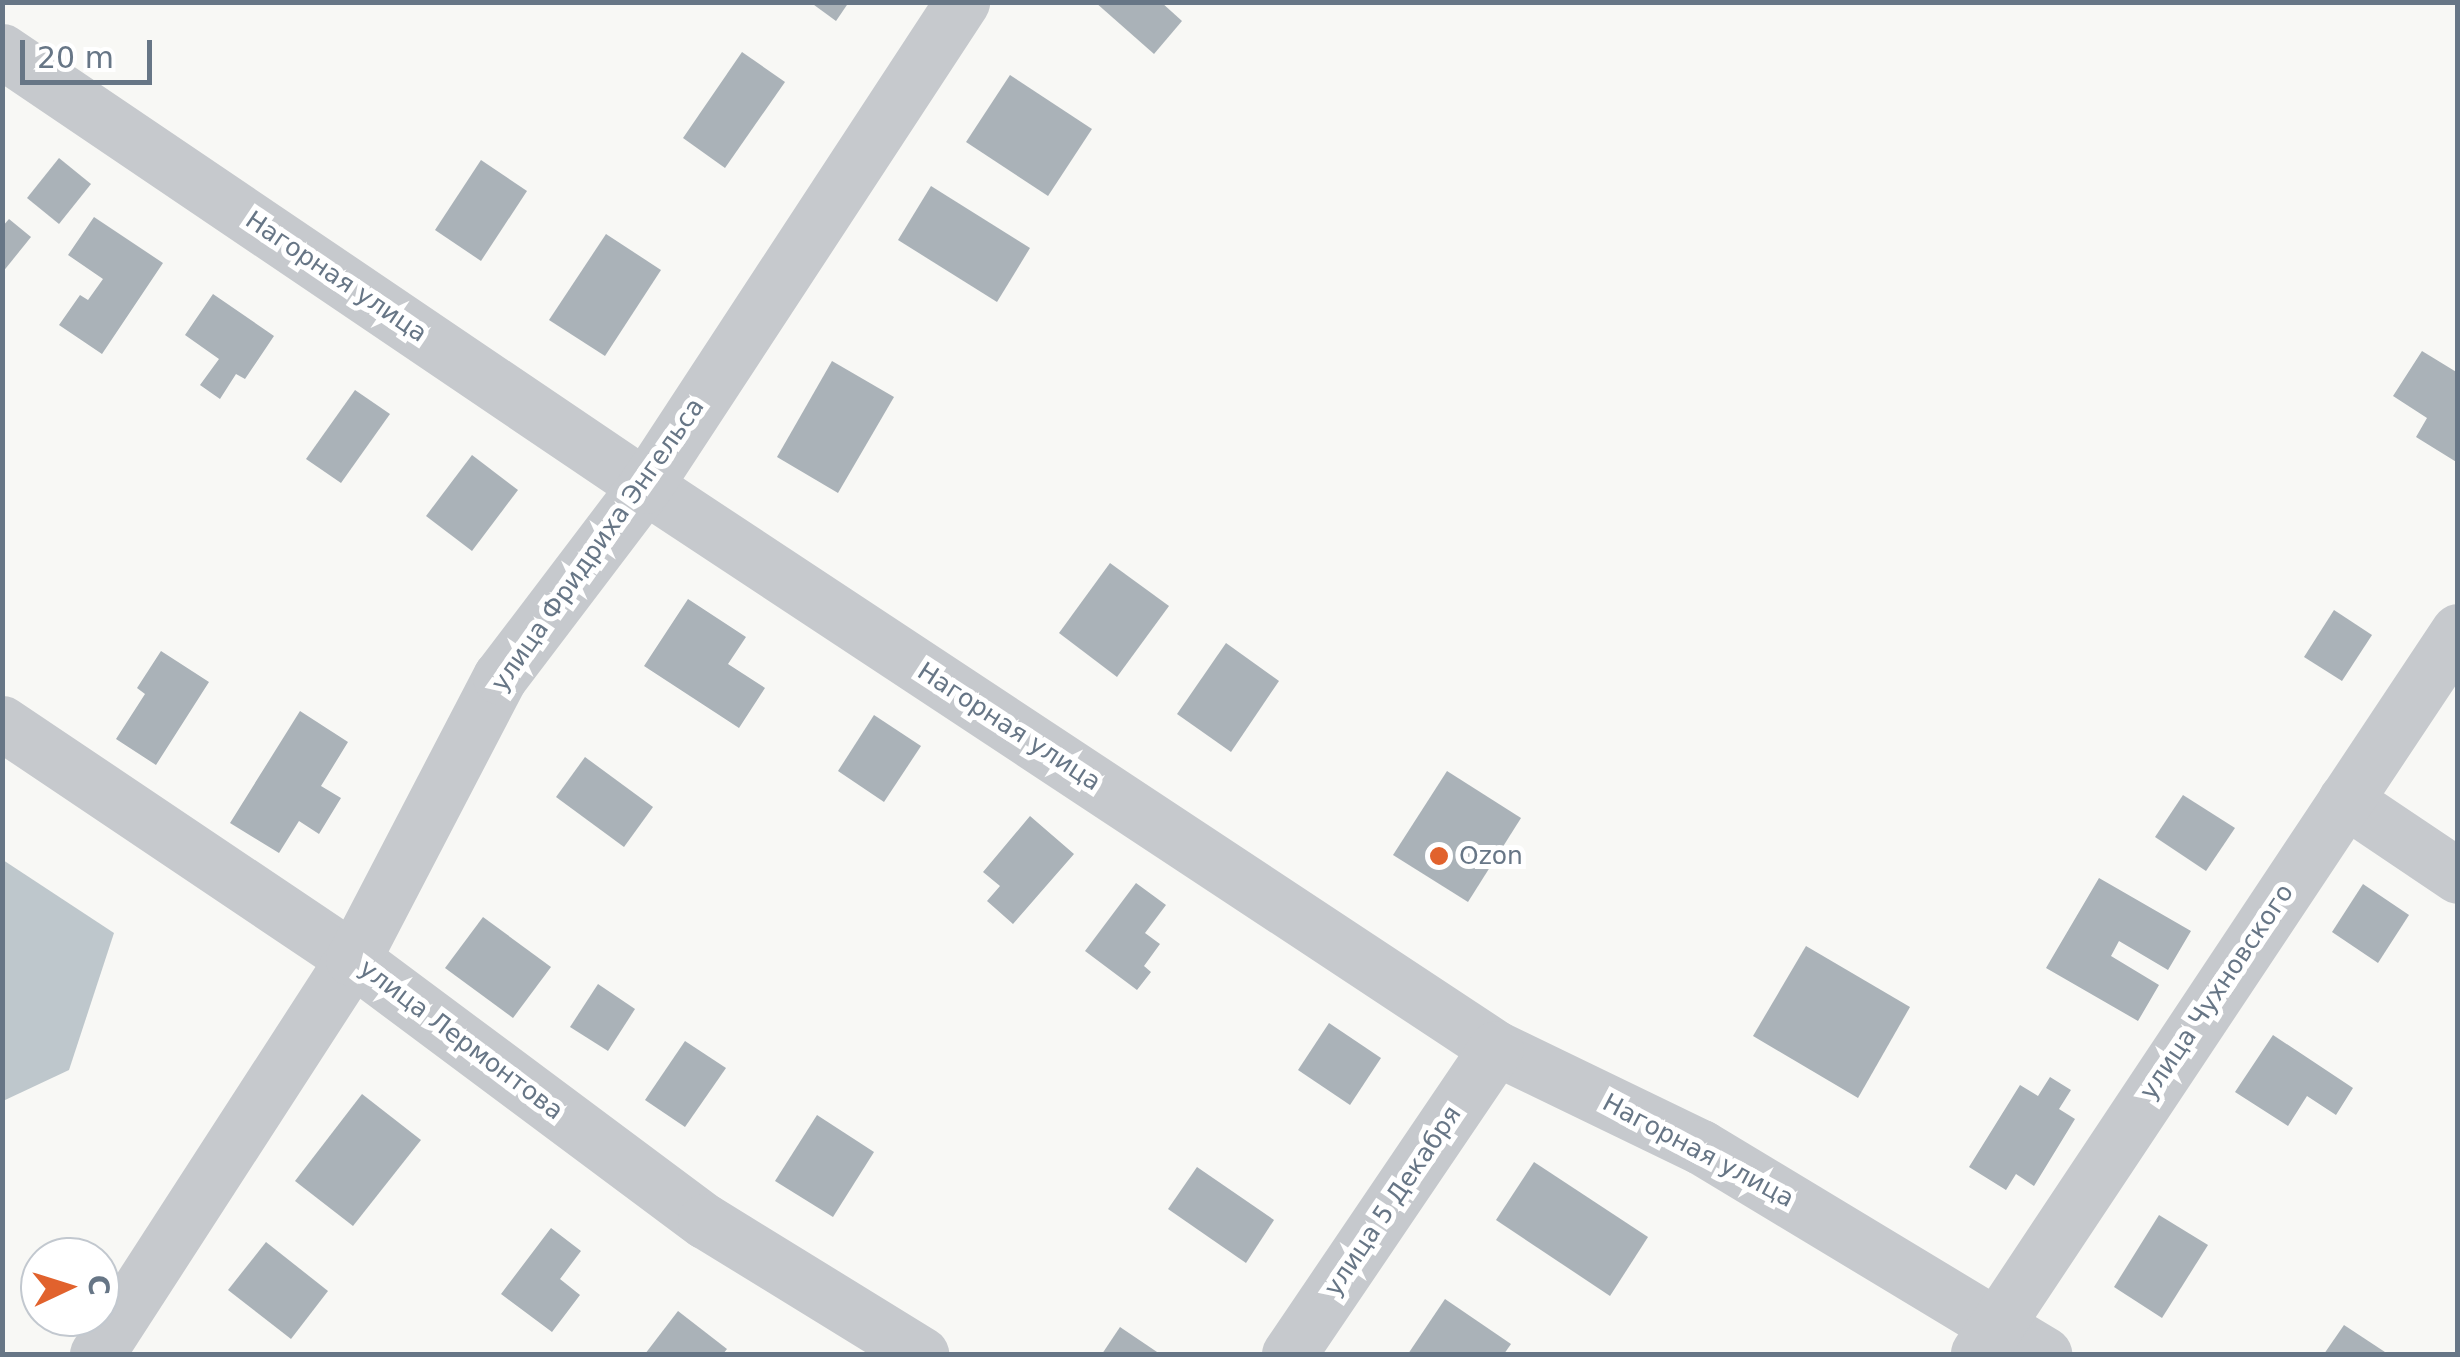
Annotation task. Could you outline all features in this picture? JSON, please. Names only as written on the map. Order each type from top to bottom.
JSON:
[{"type":"street","name":"улица Фридриха Энгельса","points":[[97,1354],[352,959],[500,677],[645,486],[962,2]]},
{"type":"street","name":"Нагорная улица","points":[[2,51],[645,486],[1496,1048],[1701,1147],[1987,1339],[2044,1354]]},
{"type":"street","name":"улица Чухновского","points":[[1987,1339],[2458,631]]},
{"type":"street","name":"улица Лермонтова","points":[[2,723],[352,959],[704,1221],[921,1354]]},
{"type":"street","points":[[2345,800],[2458,876]]},
{"type":"street","name":"улица 5 Декабря","points":[[1289,1354],[1496,1048]]},
{"type":"shaded area","points":[[3,860],[114,933],[69,1070],[3,1101]]},
{"type":"building","points":[[810,2],[849,2],[836,21]]},
{"type":"building","points":[[1095,2],[1161,2],[1182,21],[1154,54]]},
{"type":"building","points":[[742,52],[785,82],[725,168],[683,138]]},
{"type":"building","points":[[1010,75],[1092,129],[1048,196],[966,142]]},
{"type":"building","points":[[59,158],[91,184],[59,224],[27,198]]},
{"type":"building","points":[[481,160],[527,191],[481,261],[435,230]]},
{"type":"building","points":[[931,186],[1030,248],[997,302],[898,240]]},
{"type":"building","points":[[94,217],[163,263],[102,354],[59,325],[80,295],[88,300],[103,279],[68,255]]},
{"type":"building","points":[[9,219],[31,237],[2,273],[2,227]]},
{"type":"building","points":[[606,234],[661,270],[605,356],[549,320]]},
{"type":"building","points":[[213,294],[274,336],[245,379],[236,374],[220,399],[200,385],[219,359],[185,335]]},
{"type":"building","points":[[2422,351],[2458,373],[2458,463],[2416,437],[2427,418],[2393,396]]},
{"type":"building","points":[[832,361],[894,397],[838,493],[777,457]]},
{"type":"building","points":[[355,390],[390,414],[341,483],[306,459]]},
{"type":"building","points":[[472,455],[518,490],[472,551],[426,516]]},
{"type":"building","points":[[1110,563],[1169,606],[1117,677],[1059,633]]},
{"type":"building","points":[[688,599],[746,637],[728,664],[765,688],[739,728],[644,666]]},
{"type":"building","points":[[2334,610],[2372,635],[2342,681],[2304,657]]},
{"type":"building","points":[[1226,643],[1279,681],[1231,752],[1177,714]]},
{"type":"building","points":[[161,651],[209,682],[156,765],[116,739],[145,694],[137,688]]},
{"type":"building","points":[[300,711],[348,742],[321,786],[341,798],[319,834],[299,821],[279,853],[230,823]]},
{"type":"building","points":[[874,715],[921,746],[884,802],[838,771]]},
{"type":"building","points":[[585,757],[653,807],[624,847],[556,797]]},
{"type":"building","points":[[1447,771],[1521,818],[1468,902],[1393,855]]},
{"type":"building","points":[[2183,795],[2235,828],[2206,871],[2155,837]]},
{"type":"building","points":[[1030,816],[1074,854],[1013,924],[987,901],[1000,886],[983,872]]},
{"type":"building","points":[[2099,878],[2191,931],[2168,970],[2119,941],[2111,956],[2159,985],[2138,1021],[2046,968]]},
{"type":"building","points":[[1136,883],[1166,905],[1145,933],[1160,944],[1144,966],[1151,972],[1137,990],[1085,951]]},
{"type":"building","points":[[2363,884],[2409,915],[2378,963],[2332,932]]},
{"type":"building","points":[[483,917],[551,967],[513,1018],[445,968]]},
{"type":"building","points":[[1806,946],[1910,1007],[1858,1098],[1753,1036]]},
{"type":"building","points":[[598,984],[635,1009],[608,1051],[570,1027]]},
{"type":"building","points":[[1329,1023],[1381,1058],[1350,1105],[1298,1070]]},
{"type":"building","points":[[2273,1035],[2353,1088],[2336,1115],[2307,1096],[2288,1126],[2235,1092]]},
{"type":"building","points":[[685,1041],[726,1068],[685,1127],[645,1100]]},
{"type":"building","points":[[2050,1077],[2071,1090],[2059,1109],[2075,1119],[2034,1186],[2016,1174],[2006,1190],[1969,1167],[2020,1085],[2038,1096]]},
{"type":"building","points":[[362,1094],[421,1140],[353,1226],[295,1181]]},
{"type":"building","points":[[817,1115],[874,1152],[833,1217],[775,1181]]},
{"type":"building","points":[[1534,1162],[1648,1237],[1610,1296],[1496,1220]]},
{"type":"building","points":[[1197,1167],[1274,1220],[1246,1263],[1168,1209]]},
{"type":"building","points":[[2159,1215],[2208,1245],[2162,1318],[2114,1287]]},
{"type":"building","points":[[551,1228],[581,1251],[560,1279],[580,1295],[552,1332],[501,1294]]},
{"type":"building","points":[[266,1242],[328,1291],[291,1339],[228,1290]]},
{"type":"building","points":[[1445,1299],[1511,1344],[1504,1354],[1408,1354]]},
{"type":"building","points":[[678,1311],[727,1349],[723,1354],[645,1354]]},
{"type":"building","points":[[2344,1325],[2388,1354],[2324,1354]]},
{"type":"building","points":[[1120,1327],[1160,1354],[1102,1354]]},
{"type":"place","name":"Ozon","points":[[1439,856]]}]
